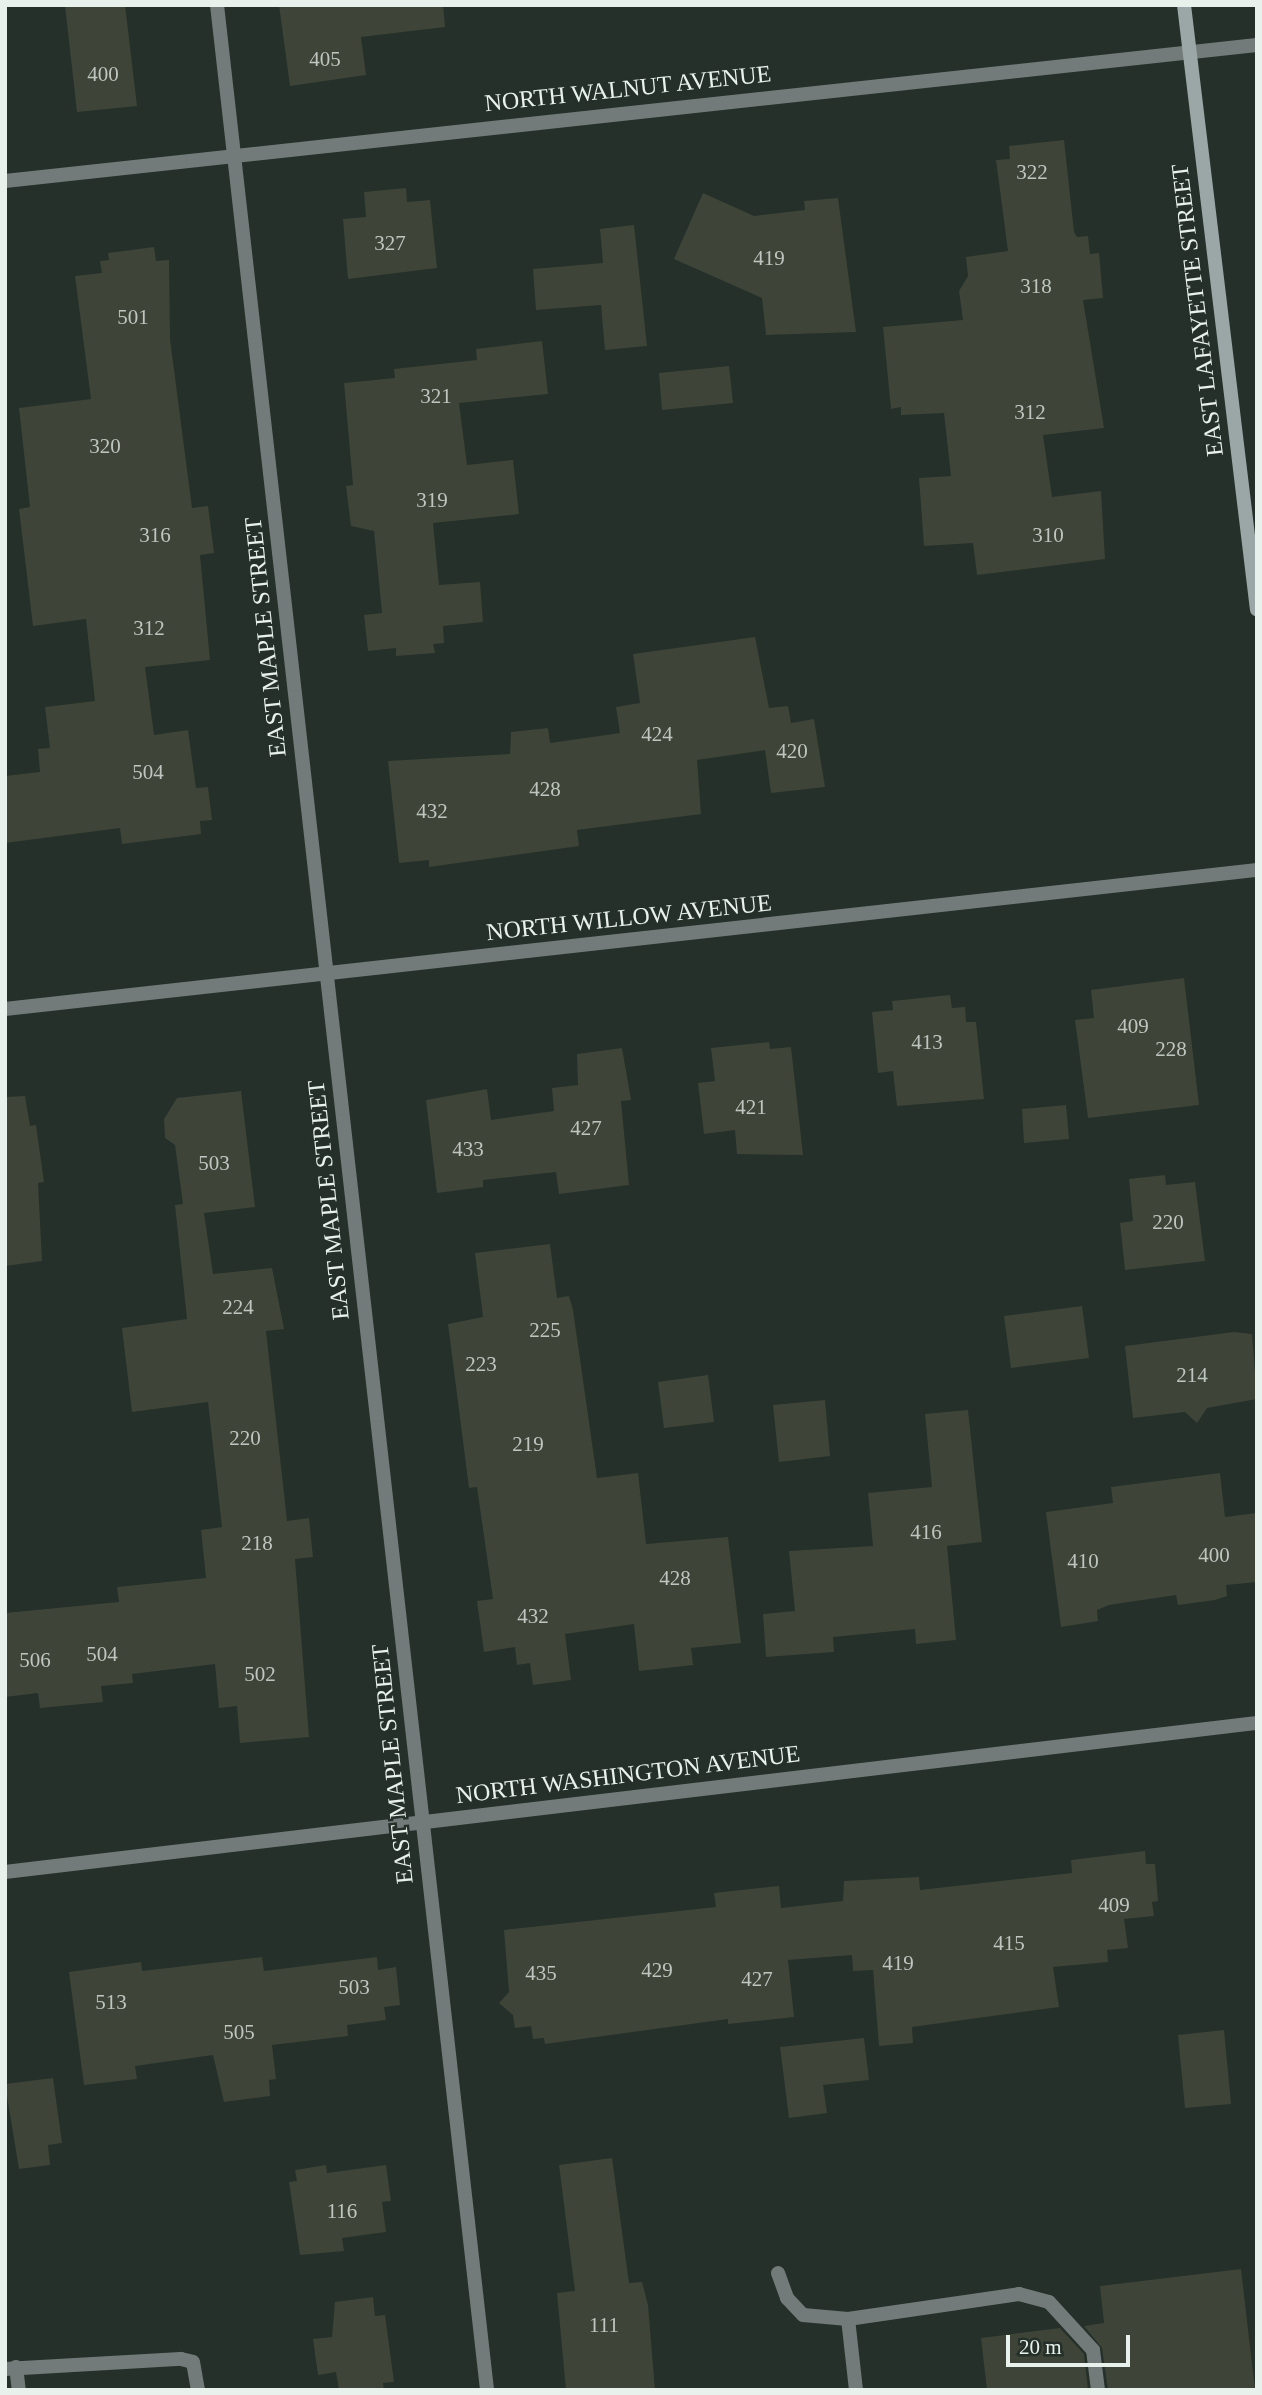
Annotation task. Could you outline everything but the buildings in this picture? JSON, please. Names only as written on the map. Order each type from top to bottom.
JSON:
[{"type":"main road","name":"EAST LAFAYETTE STREET","points":[[1184,5],[1257,610]]},
{"type":"street","name":"EAST MAPLE STREET","points":[[217,5],[487,2390]]},
{"type":"street","name":"NORTH WALNUT AVENUE","points":[[5,181],[1257,45]]},
{"type":"street","name":"NORTH WILLOW AVENUE","points":[[5,1009],[1257,870]]},
{"type":"street","name":"NORTH WASHINGTON AVENUE","points":[[5,1872],[1257,1723]]},
{"type":"street","points":[[778,2273],[787,2298],[803,2315],[848,2319],[1019,2294],[1049,2302],[1093,2350],[1098,2390]]},
{"type":"street","points":[[848,2319],[856,2390]]},
{"type":"street","points":[[19,2390],[11,2368],[181,2359],[193,2362],[198,2390]]}]
